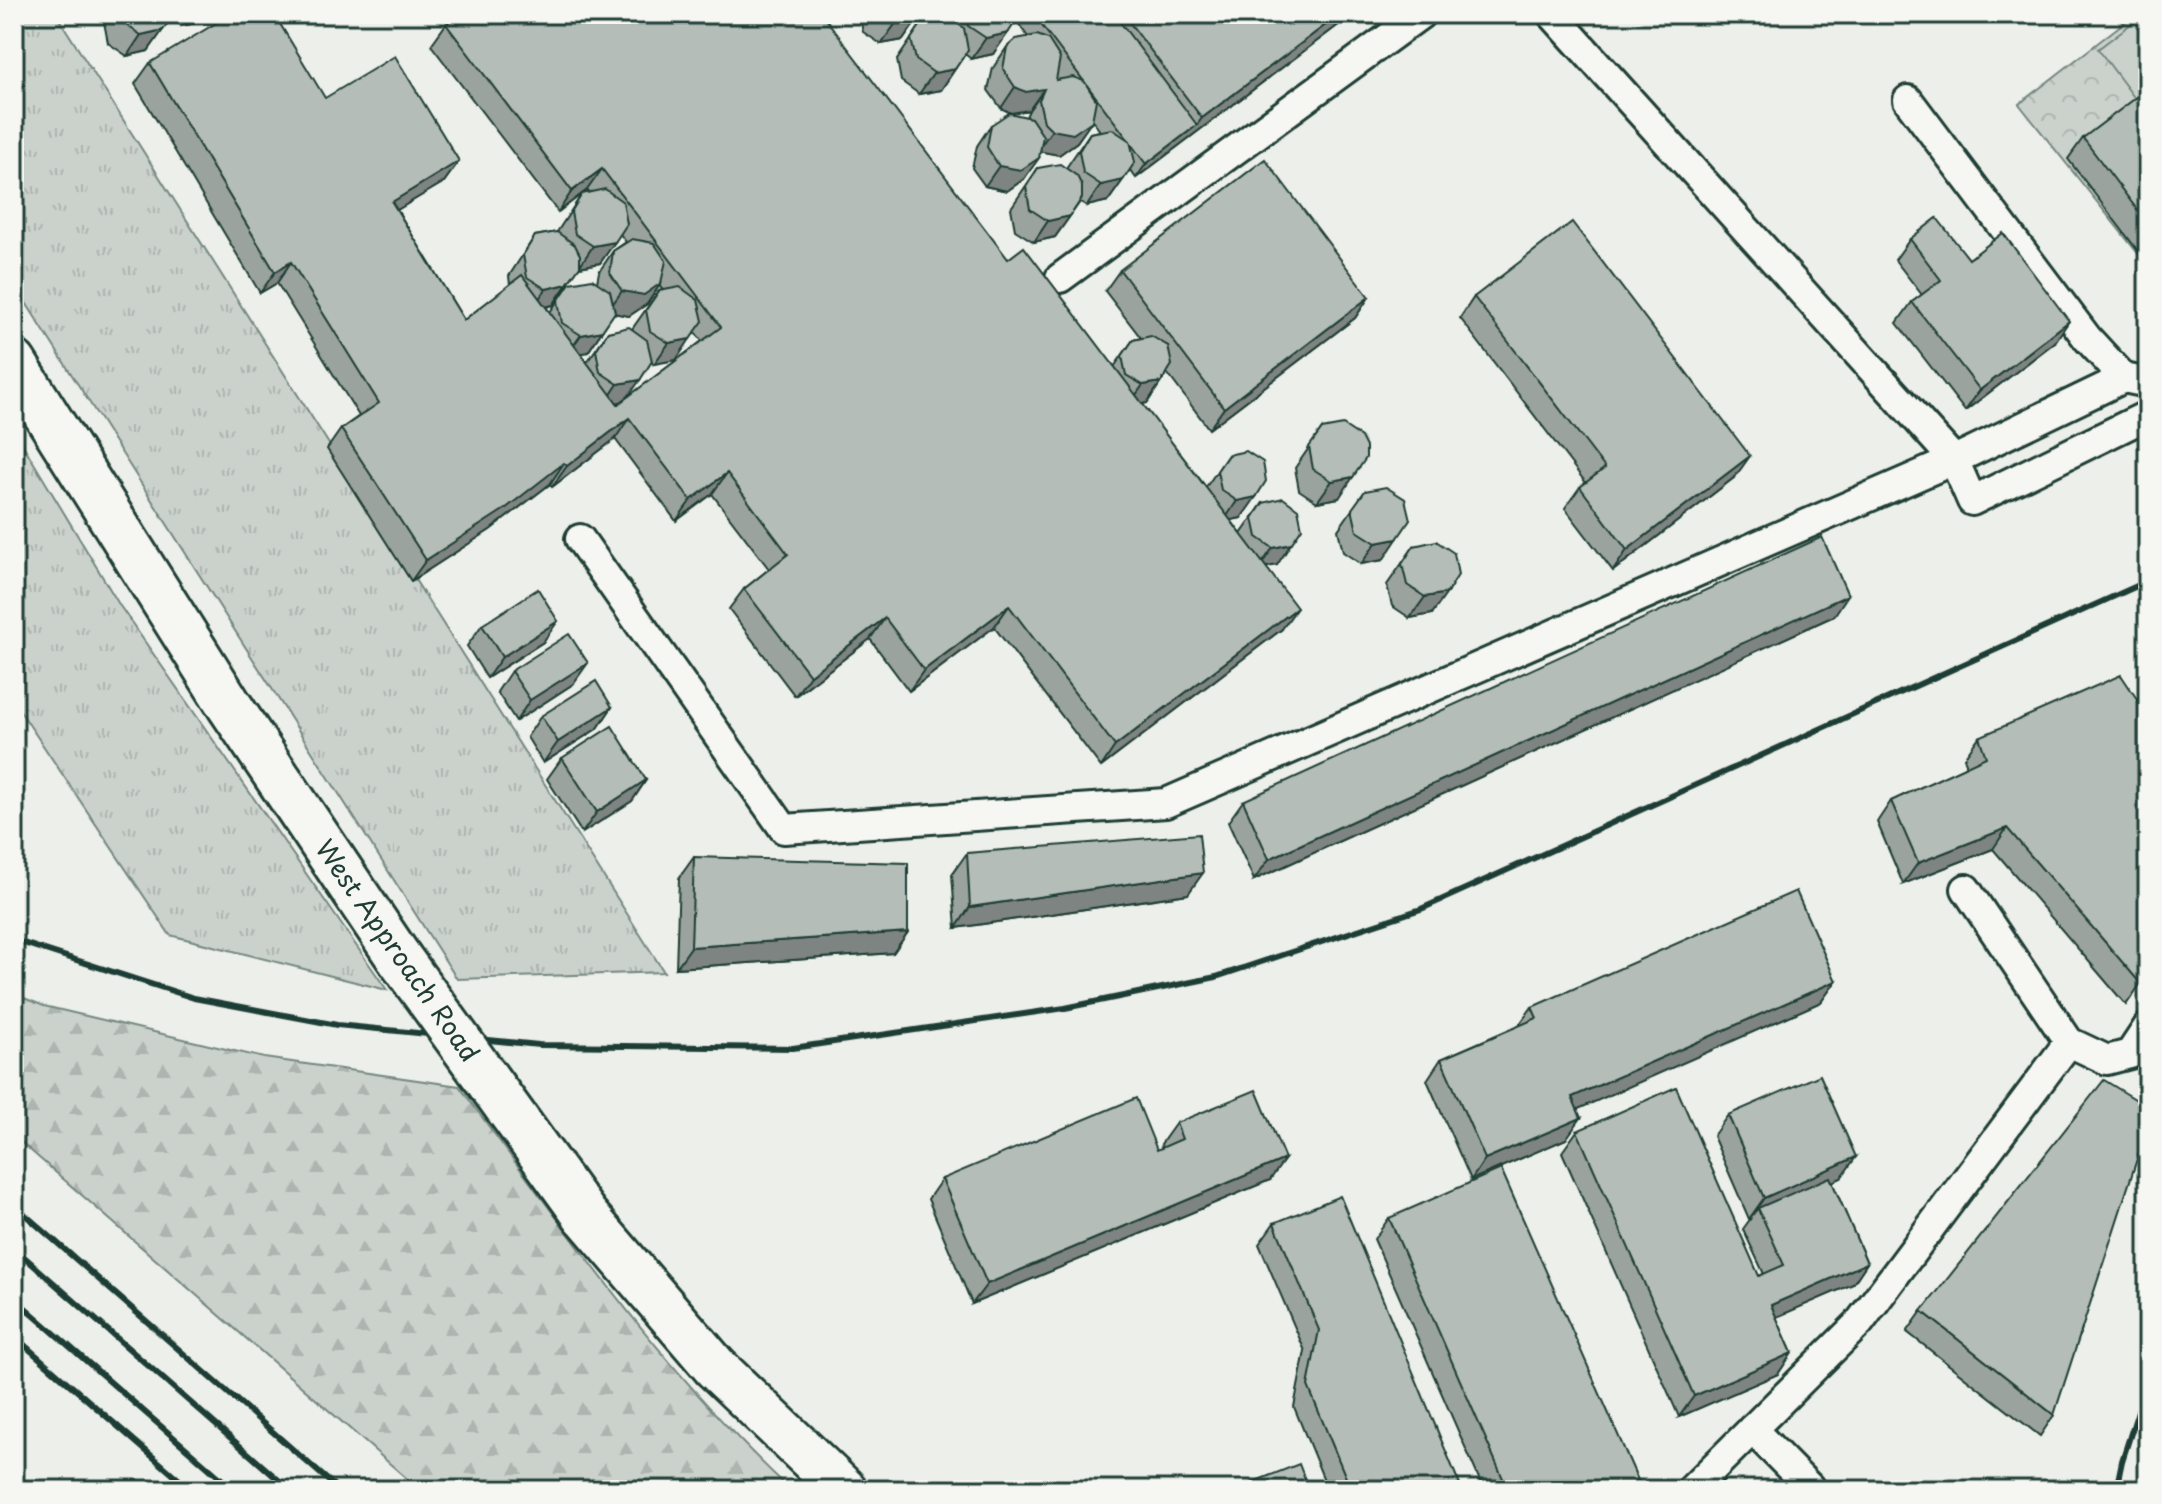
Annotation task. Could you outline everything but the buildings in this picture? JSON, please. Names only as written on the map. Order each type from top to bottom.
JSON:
[{"type":"street","name":"West Approach Road","points":[[14,363],[229,705],[399,958],[585,1215],[715,1367],[844,1490]]},
{"type":"lane","points":[[1060,278],[1421,14]]},
{"type":"lane","points":[[1552,14],[1954,460],[1972,501],[2148,415]]},
{"type":"lane","points":[[580,539],[784,829],[1166,803],[2136,381],[2087,338],[1908,100]]},
{"type":"lane","points":[[1966,889],[2069,1042],[2107,1060],[2130,1054],[2148,1027]]},
{"type":"lane","points":[[1691,1490],[1859,1323],[2069,1042]]},
{"type":"lane","points":[[1752,1429],[1812,1490]]},
{"type":"green space","points":[[14,14],[56,14],[664,972],[457,979],[14,284]]},
{"type":"green space","points":[[2135,14],[2148,14],[2148,266],[2019,104]]},
{"type":"green space","points":[[2148,14],[2148,116],[2098,49]]},
{"type":"green space","points":[[14,430],[120,606],[387,990],[170,935],[14,702]]},
{"type":"green space","points":[[14,994],[44,1006],[264,1058],[459,1086],[657,1347],[744,1445],[791,1490],[420,1490],[14,1136]]},
{"type":"railway","points":[[14,940],[194,998],[337,1025],[539,1045],[793,1048],[1065,1008],[1216,977],[1421,909],[2148,581]]},
{"type":"railway","points":[[14,1205],[339,1490]]},
{"type":"railway","points":[[14,1248],[290,1490]]},
{"type":"railway","points":[[14,1298],[234,1490]]},
{"type":"railway","points":[[14,1336],[191,1490]]},
{"type":"railway","points":[[2116,1490],[2148,1380]]}]
